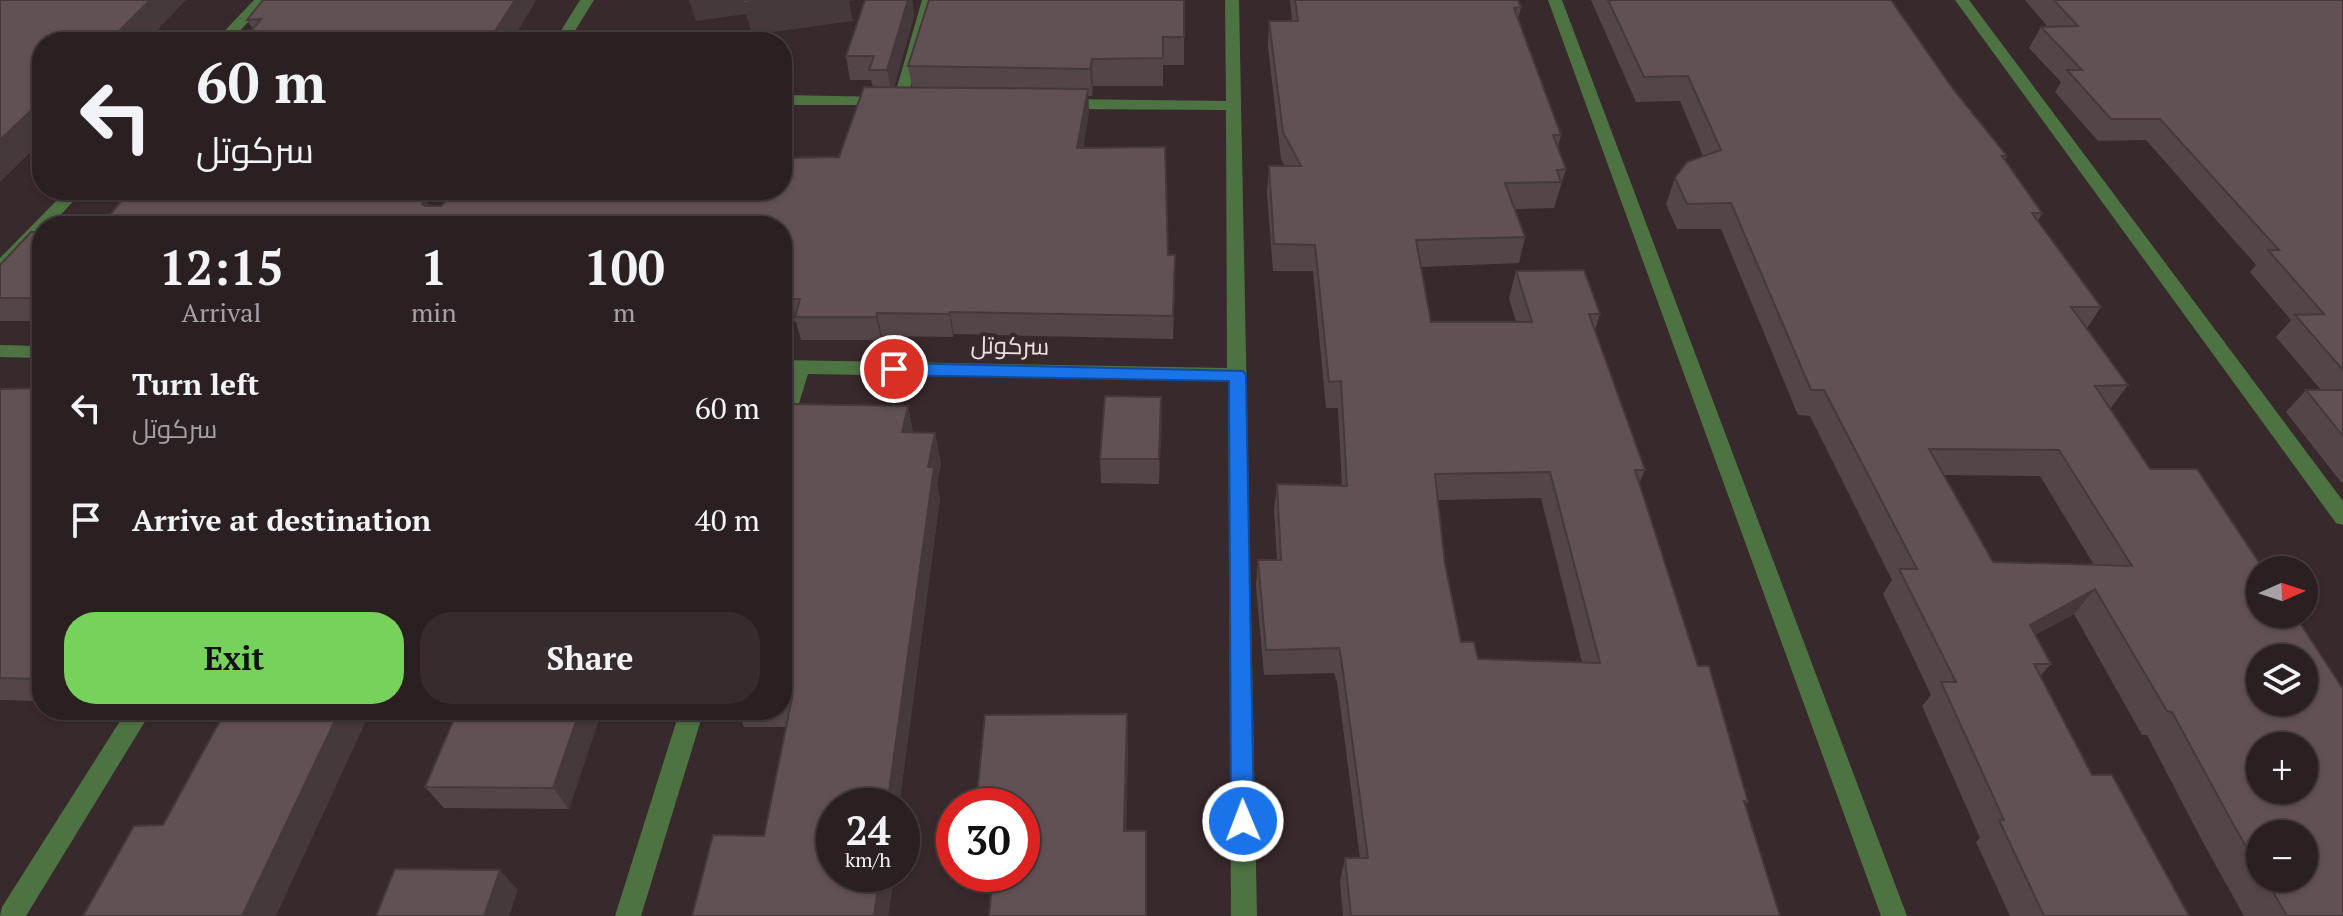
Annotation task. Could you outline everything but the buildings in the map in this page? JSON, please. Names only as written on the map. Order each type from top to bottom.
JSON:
[{"type":"street","points":[[231,32],[262,0]]},
{"type":"street","points":[[567,32],[587,0]]},
{"type":"street","points":[[792,100],[908,102],[929,0]]},
{"type":"street","points":[[1232,0],[1244,916]]},
{"type":"street","points":[[1555,0],[1894,916]]},
{"type":"street","points":[[1962,0],[2343,517]]},
{"type":"street","points":[[1043,104],[1234,106]]},
{"type":"street","points":[[51,216],[66,200]]},
{"type":"street","points":[[0,268],[32,235]]},
{"type":"street","points":[[0,351],[32,352]]},
{"type":"street","name":"سرکوتل","points":[[792,368],[1237,375]]},
{"type":"street","points":[[11,916],[134,720]]},
{"type":"street","points":[[628,916],[689,720]]},
{"type":"route","points":[[894,369],[1237,375],[1243,821]]}]
